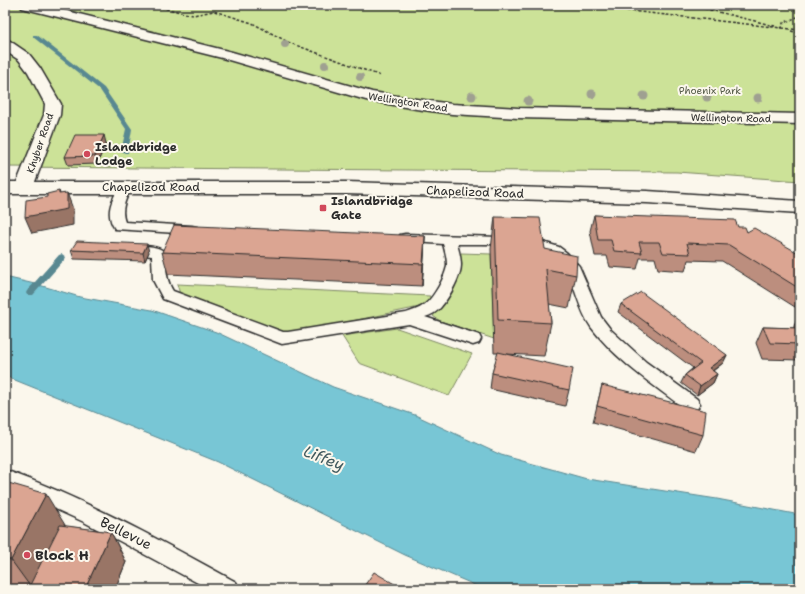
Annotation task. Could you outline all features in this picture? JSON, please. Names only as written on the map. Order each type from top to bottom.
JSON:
[{"type":"street","name":"Wellington Road","points":[[27,5],[227,55],[360,94],[416,104],[452,109],[518,113],[800,119]]},
{"type":"street","name":"Khyber Road","points":[[5,44],[24,57],[35,71],[53,104],[52,115],[24,187]]},
{"type":"street","name":"Chapelizod Road","points":[[5,188],[346,188],[607,196],[800,207]]},
{"type":"lane","points":[[125,187],[116,206],[115,217],[120,226],[207,230]]},
{"type":"lane","points":[[393,237],[530,242],[549,247],[562,255],[573,267],[595,321],[616,344],[644,369],[691,404]]},
{"type":"lane","points":[[114,249],[152,251],[159,254],[158,272],[160,284],[168,294],[282,338],[325,333],[409,318],[432,307],[446,288],[454,267],[453,253],[448,239]]},
{"type":"lane","points":[[409,318],[473,338]]},
{"type":"lane","name":"Bellevue","points":[[5,500],[12,481],[48,494],[152,545],[229,589]]},
{"type":"path","points":[[151,5],[193,15],[214,11],[252,23],[290,43],[383,77]]},
{"type":"path","points":[[577,5],[782,28]]},
{"type":"path","points":[[690,5],[800,32]]},
{"type":"path","points":[[782,28],[783,23],[800,16]]},
{"type":"green space","name":"Phoenix Park","points":[[5,5],[800,5],[800,181],[677,172],[5,167]]},
{"type":"green space","points":[[461,253],[491,254],[494,339],[440,321],[433,316],[453,291],[460,272]]},
{"type":"green space","points":[[177,284],[430,296],[429,305],[285,335],[180,294]]},
{"type":"green space","points":[[397,328],[472,354],[449,396],[359,363],[342,336]]},
{"type":"water","name":"Liffey","points":[[5,277],[80,297],[152,310],[216,332],[333,387],[415,415],[501,455],[587,479],[717,499],[800,515],[800,589],[484,589],[405,555],[218,462],[5,376]]},
{"type":"building","points":[[75,135],[104,135],[95,156],[65,157]]},
{"type":"building","points":[[59,191],[59,194],[67,193],[67,209],[25,217],[26,200],[47,197],[47,194]]},
{"type":"building","points":[[594,215],[735,220],[738,227],[745,227],[747,232],[754,228],[800,254],[800,289],[729,245],[687,243],[690,254],[663,253],[659,242],[639,242],[642,253],[614,251],[611,240],[598,240]]},
{"type":"building","points":[[495,217],[540,218],[545,249],[577,256],[576,275],[546,269],[551,323],[498,320]]},
{"type":"building","points":[[174,225],[425,236],[423,264],[162,252]]},
{"type":"building","points":[[77,241],[147,244],[143,253],[71,250]]},
{"type":"building","points":[[641,292],[727,355],[709,368],[717,374],[700,386],[685,375],[701,363],[621,304]]},
{"type":"building","points":[[763,327],[800,328],[800,344],[770,343]]},
{"type":"building","points":[[498,352],[573,369],[569,390],[492,373]]},
{"type":"building","points":[[602,385],[706,411],[703,435],[597,406]]},
{"type":"building","points":[[5,482],[46,494],[11,560],[5,559]]},
{"type":"building","points":[[60,525],[111,532],[85,589],[28,589]]},
{"type":"building","points":[[374,572],[403,589],[362,589]]},
{"type":"waterway","points":[[35,36],[102,89],[129,129],[125,151]]},
{"type":"waterway","points":[[30,293],[62,257]]},
{"type":"place","name":"Islandbridge Lodge","points":[[87,154]]},
{"type":"place","name":"Islandbridge Gate","points":[[323,208]]},
{"type":"place","name":"Block H","points":[[27,555]]}]
